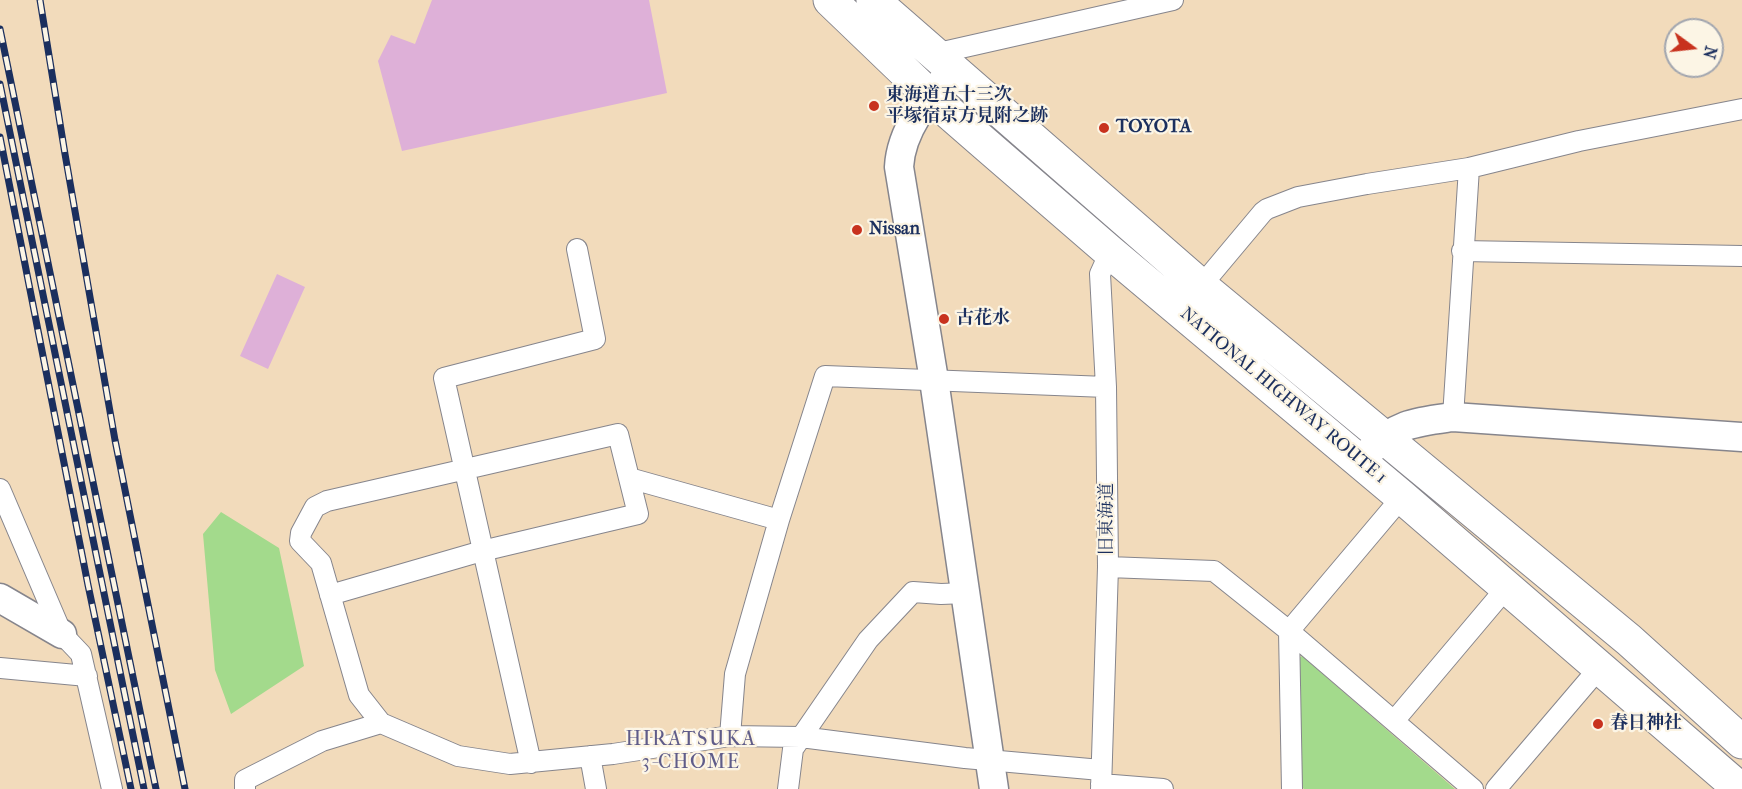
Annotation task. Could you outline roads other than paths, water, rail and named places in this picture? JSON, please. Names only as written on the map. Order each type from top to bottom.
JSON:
[{"type":"highway","name":"NATIONAL HIGHWAY ROUTE 1","points":[[830,0],[930,96],[1110,252],[1360,461],[1740,789]]},
{"type":"highway","name":"NATIONAL HIGHWAY ROUTE 1","points":[[873,0],[1201,286],[1629,640],[1742,742]]},
{"type":"street","points":[[994,789],[934,380],[899,167],[900,152],[903,139],[930,96],[943,62],[1173,0]]},
{"type":"street","points":[[1201,286],[1267,209],[1298,197],[1469,168],[1579,141],[1742,109]]},
{"type":"street","points":[[1453,417],[1469,168]]},
{"type":"street","points":[[531,763],[444,378],[595,339],[577,249]]},
{"type":"street","points":[[1462,250],[1742,256]]},
{"type":"street","name":"旧東海道","points":[[1101,781],[1108,567],[1106,387],[1100,271],[1110,252]]},
{"type":"street","points":[[729,736],[735,674],[779,520],[825,376],[1106,387]]},
{"type":"street","points":[[1360,461],[1384,437],[1410,423],[1453,417],[1742,437]]},
{"type":"street","points":[[330,595],[482,551],[638,514],[618,434],[327,501],[315,507],[301,533],[300,541],[321,563],[330,595],[359,695],[381,723],[458,756],[510,764],[613,754],[729,736],[801,737],[990,760],[1101,781],[1163,789]]},
{"type":"street","points":[[629,478],[779,520]]},
{"type":"street","points":[[0,489],[62,634]]},
{"type":"street","points":[[1292,789],[1289,631],[1402,498]]},
{"type":"street","points":[[1108,567],[1214,571],[1289,631],[1473,789]]},
{"type":"street","points":[[1394,721],[1507,587]]},
{"type":"street","points":[[788,789],[793,749],[868,640],[913,592],[966,593]]},
{"type":"street","points":[[0,598],[62,634],[81,654],[112,789]]},
{"type":"street","points":[[1496,789],[1600,667]]},
{"type":"street","points":[[0,668],[87,676]]},
{"type":"street","points":[[245,789],[244,780],[322,741],[381,723]]},
{"type":"street","points":[[590,756],[596,789]]},
{"type":"railway","points":[[40,0],[115,440],[185,789]]},
{"type":"railway","points":[[0,29],[156,789]]},
{"type":"railway","points":[[0,84],[144,789]]},
{"type":"railway","points":[[0,137],[88,585],[131,789]]},
{"type":"place","name":"東海道五十三次 平塚宿京方見附之跡","points":[[874,106]]},
{"type":"place","name":"TOYOTA","points":[[1104,128]]},
{"type":"place","name":"Nissan","points":[[857,230]]},
{"type":"place","name":"古花水","points":[[944,319]]},
{"type":"place","name":"春日神社","points":[[1598,724]]},
{"type":"district","name":"HIRATSUKA 3-CHOME","points":[[691,752]]}]
